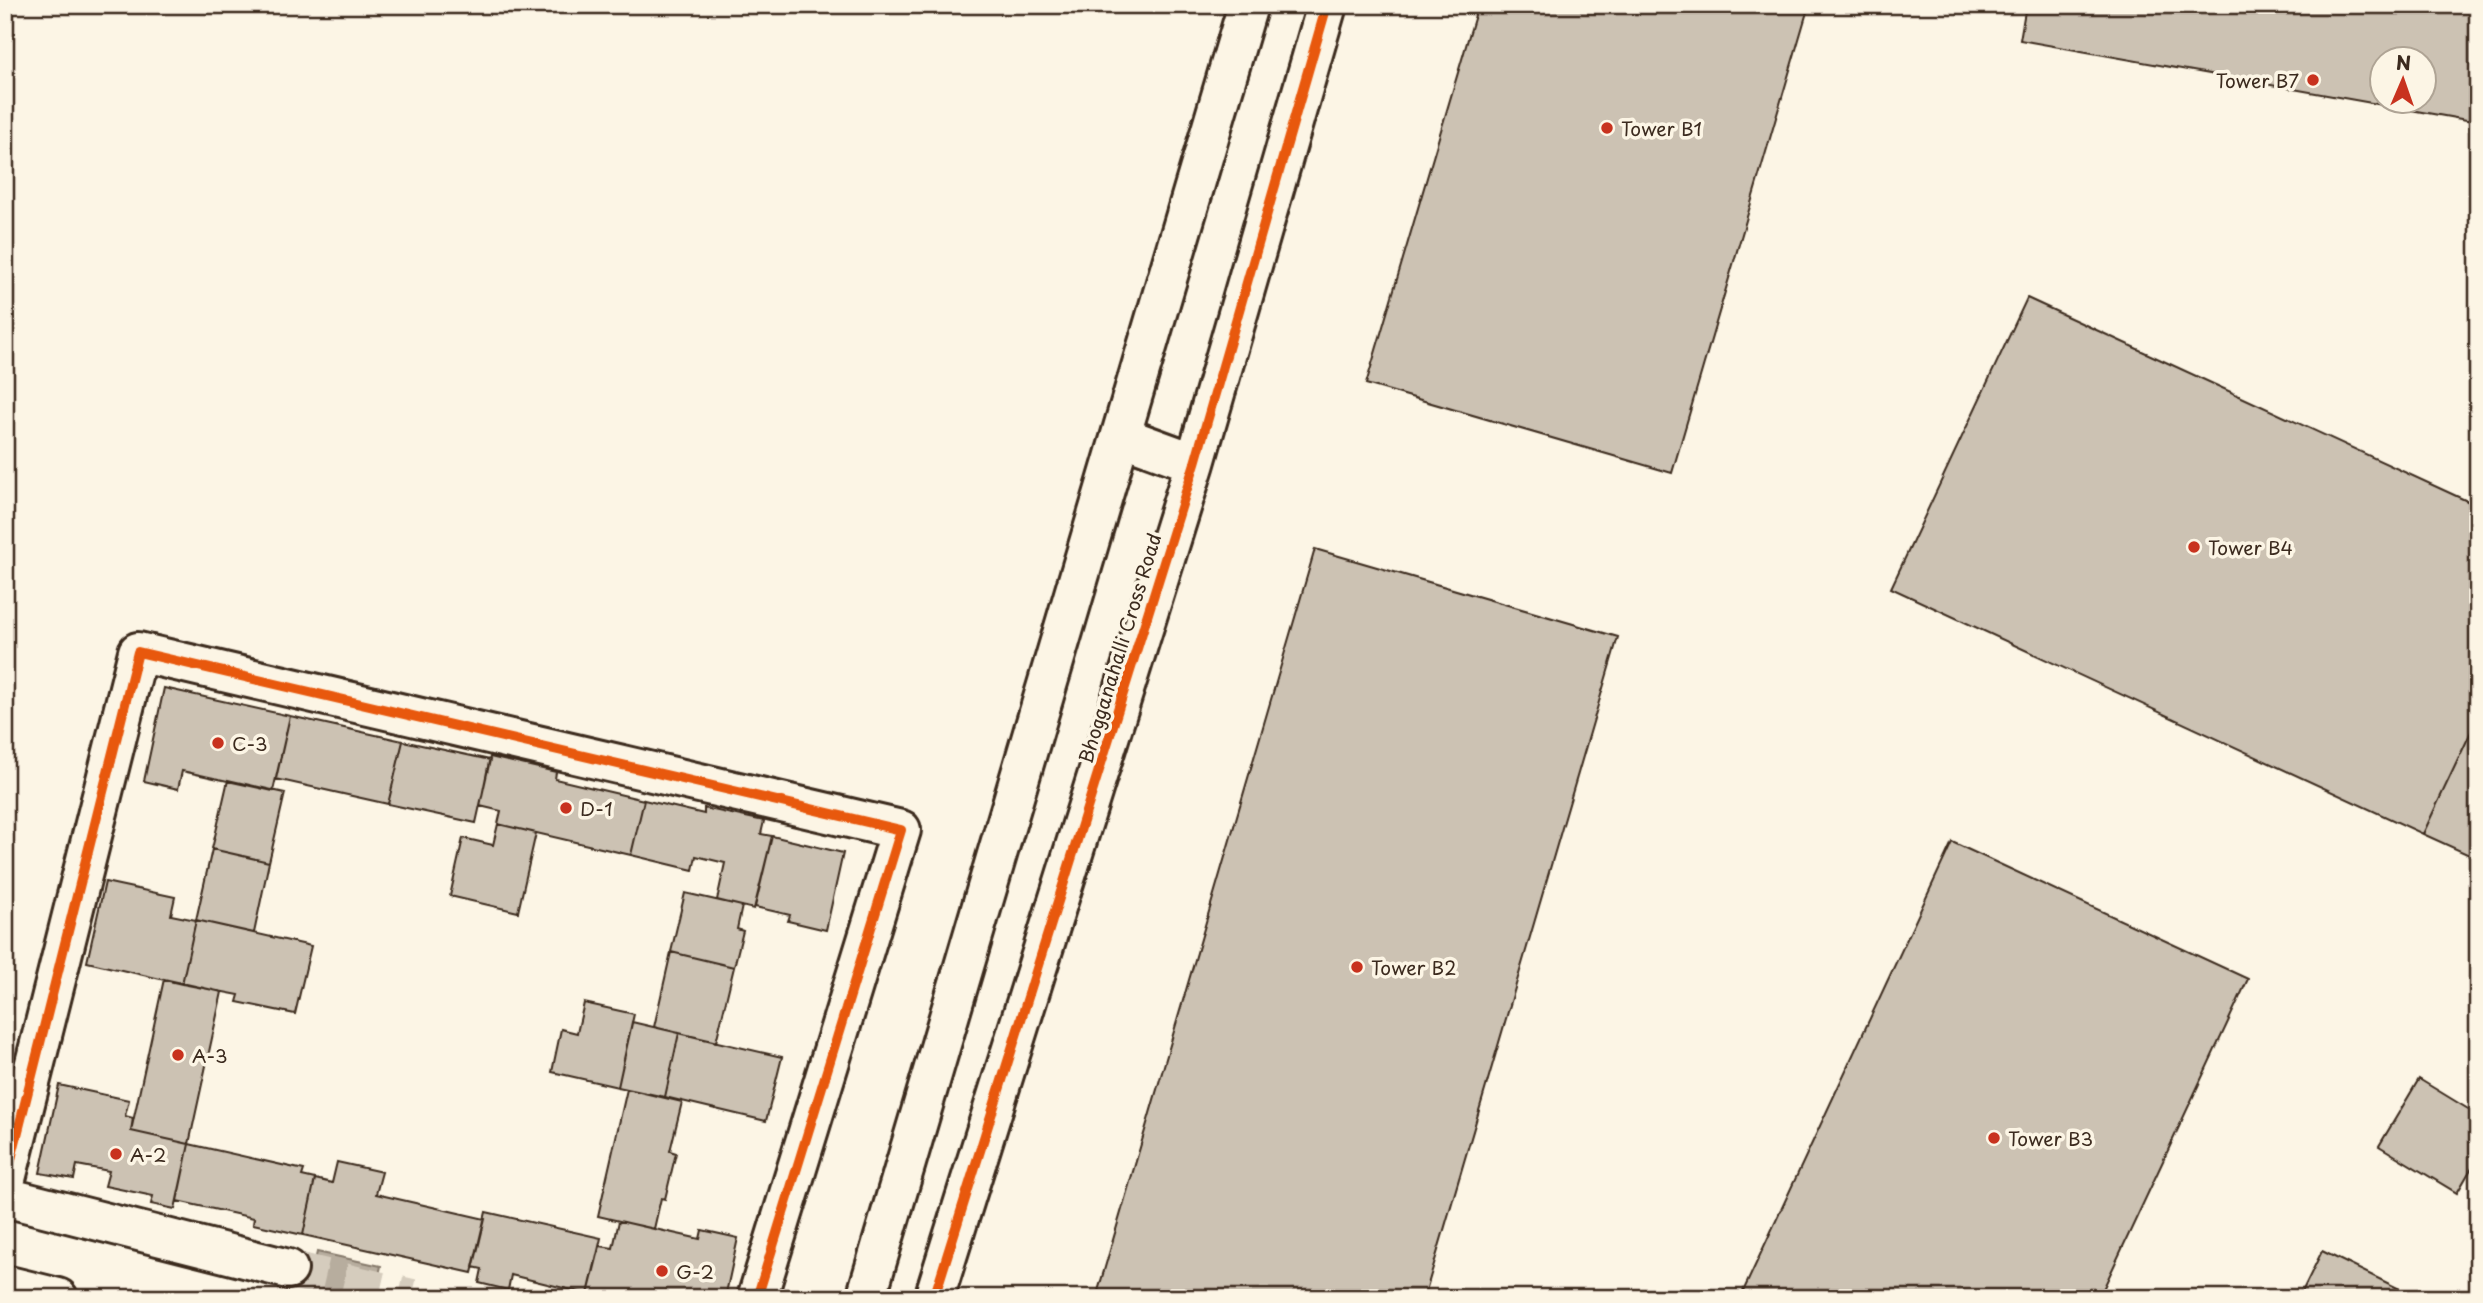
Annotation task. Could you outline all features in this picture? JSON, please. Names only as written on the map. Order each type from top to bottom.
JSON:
[{"type":"street","points":[[866,1298],[1248,5]]},
{"type":"street","name":"Bhogganahalli Cross Road","points":[[934,1298],[1195,463],[1327,5]]},
{"type":"street","points":[[1121,436],[1195,463]]},
{"type":"street","points":[[5,1183],[138,652],[901,830],[757,1298]]},
{"type":"street","points":[[5,1197],[288,1269]]},
{"type":"street","points":[[5,1285],[58,1298]]},
{"type":"shaded area","points":[[317,1252],[381,1266],[374,1298],[307,1298]]},
{"type":"building","name":"Tower B1","points":[[1478,5],[1809,5],[1672,473],[1366,384]]},
{"type":"building","name":"Tower B7","points":[[2026,5],[2478,5],[2478,122],[2438,115],[2438,46],[2368,46],[2368,102],[2020,40]]},
{"type":"building","name":"Tower B4","points":[[2027,298],[2478,506],[2478,717],[2423,834],[1891,588]]},
{"type":"building","name":"Tower B2","points":[[1315,549],[1618,637],[1424,1298],[1096,1298]]},
{"type":"building","name":"C-3","points":[[164,688],[290,716],[273,791],[182,771],[178,789],[144,781]]},
{"type":"building","points":[[290,716],[403,741],[388,804],[276,779]]},
{"type":"building","points":[[2478,717],[2478,859],[2423,834]]},
{"type":"building","points":[[403,741],[490,760],[476,823],[388,804]]},
{"type":"building","name":"D-1","points":[[490,757],[556,772],[555,779],[644,800],[631,855],[498,824],[501,811],[480,806]]},
{"type":"building","points":[[228,780],[285,793],[269,862],[212,849]]},
{"type":"building","points":[[644,800],[704,814],[704,808],[764,821],[761,834],[772,836],[754,909],[717,900],[725,863],[696,856],[693,870],[631,855]]},
{"type":"building","points":[[498,824],[536,833],[518,912],[450,896],[463,838],[493,845]]},
{"type":"building","points":[[772,836],[843,853],[826,930],[788,921],[790,915],[755,907]]},
{"type":"building","name":"Tower B3","points":[[1952,842],[2248,979],[2099,1298],[1740,1298]]},
{"type":"building","points":[[212,849],[269,862],[254,933],[196,920]]},
{"type":"building","points":[[105,882],[175,897],[171,915],[196,920],[182,984],[87,962]]},
{"type":"building","points":[[685,893],[742,906],[737,929],[743,931],[734,967],[671,952]]},
{"type":"building","points":[[196,920],[311,946],[295,1014],[237,1002],[239,995],[182,984]]},
{"type":"building","points":[[671,952],[734,967],[716,1042],[654,1027]]},
{"type":"building","name":"A-3","points":[[164,979],[222,992],[189,1144],[131,1131]]},
{"type":"building","points":[[584,1003],[634,1014],[618,1087],[552,1072],[561,1029],[577,1033]]},
{"type":"building","points":[[632,1022],[679,1033],[665,1097],[618,1087]]},
{"type":"building","points":[[679,1033],[782,1057],[766,1121],[665,1097]]},
{"type":"building","points":[[2419,1079],[2478,1115],[2478,1157],[2457,1193],[2379,1146]]},
{"type":"building","name":"A-2","points":[[59,1085],[129,1100],[125,1116],[133,1118],[131,1131],[189,1144],[175,1209],[151,1204],[153,1196],[105,1186],[109,1171],[77,1165],[74,1179],[40,1173]]},
{"type":"building","points":[[627,1089],[682,1102],[670,1151],[676,1153],[665,1199],[661,1198],[654,1229],[598,1216]]},
{"type":"building","points":[[189,1144],[304,1170],[302,1176],[315,1179],[303,1235],[253,1224],[254,1218],[177,1201]]},
{"type":"building","points":[[337,1162],[382,1172],[376,1194],[485,1219],[472,1273],[303,1235],[315,1179],[332,1183]]},
{"type":"building","points":[[486,1212],[601,1238],[588,1294],[511,1275],[508,1290],[479,1283],[482,1269],[473,1267]]},
{"type":"building","name":"G-2","points":[[619,1221],[700,1239],[702,1230],[738,1238],[725,1298],[679,1298],[659,1293],[658,1298],[605,1298],[588,1294],[600,1246],[613,1248]]},
{"type":"building","points":[[2322,1251],[2416,1297],[2299,1298]]},
{"type":"tunnel","points":[[288,1269],[412,1298]]},
{"type":"cycle path","points":[[934,1298],[1195,463],[1327,5]]},
{"type":"cycle path","points":[[5,1183],[138,652],[901,830],[757,1298]]},
{"type":"place","name":"Tower B7","points":[[2313,80]]},
{"type":"place","name":"Tower B1","points":[[1607,128]]},
{"type":"place","name":"Tower B4","points":[[2194,547]]},
{"type":"place","name":"C-3","points":[[218,743]]},
{"type":"place","name":"D-1","points":[[566,808]]},
{"type":"place","name":"Tower B2","points":[[1357,967]]},
{"type":"place","name":"A-3","points":[[178,1055]]},
{"type":"place","name":"Tower B3","points":[[1994,1138]]},
{"type":"place","name":"A-2","points":[[116,1154]]},
{"type":"place","name":"G-2","points":[[662,1271]]}]
